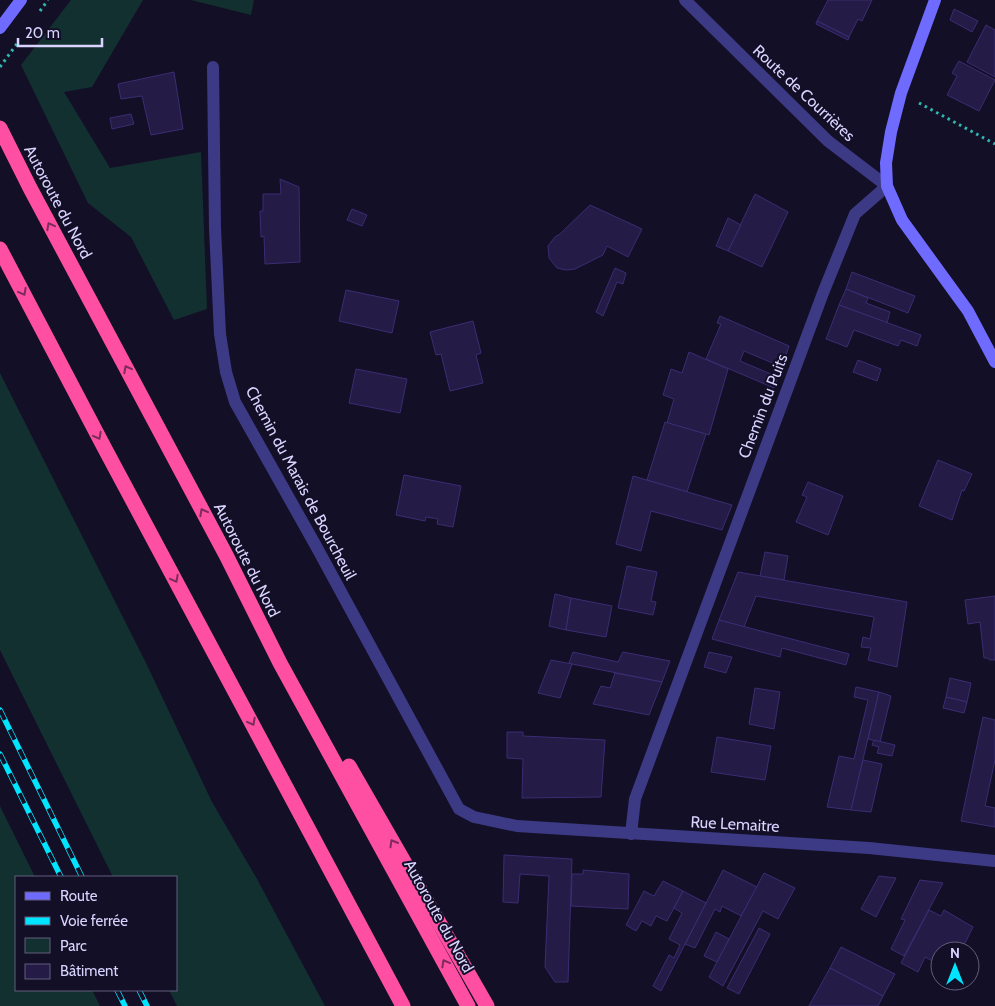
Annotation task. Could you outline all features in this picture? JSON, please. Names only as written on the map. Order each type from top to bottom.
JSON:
[{"type":"highway","name":"Autoroute du Nord","points":[[0,128],[226,555],[280,663],[468,1006]]},
{"type":"highway","points":[[0,249],[403,1006]]},
{"type":"highway","points":[[226,555],[488,1006]]},
{"type":"street","points":[[0,28],[21,0]]},
{"type":"street","name":"Route de Courrières","points":[[685,0],[828,141],[887,186],[902,220],[968,312],[995,362]]},
{"type":"street","points":[[887,186],[886,163],[891,132],[901,93],[935,0]]},
{"type":"street","name":"Chemin du Marais de Bourcheuil","points":[[213,67],[215,228],[220,334],[226,372],[235,402],[316,546],[459,810],[474,817]]},
{"type":"street","name":"Chemin du Puits","points":[[631,834],[635,799],[854,214],[887,186]]},
{"type":"street","name":"Rue Lemaitre","points":[[474,817],[517,826],[869,848],[995,861]]},
{"type":"path","points":[[901,93],[995,144]]},
{"type":"green space","points":[[71,0],[143,0],[92,87],[64,92],[110,168],[201,152],[207,309],[174,320],[131,237],[88,203],[21,65]]},
{"type":"green space","points":[[191,0],[254,0],[251,15]]},
{"type":"green space","points":[[0,373],[146,663],[212,802],[257,879],[325,1006],[177,1006],[170,991],[178,991],[178,876],[113,876],[0,650]]},
{"type":"green space","points":[[0,806],[35,876],[15,876],[15,991],[92,991],[100,1006],[0,1006]]},
{"type":"building","points":[[828,0],[872,0],[862,21],[858,19],[849,37],[817,21]]},
{"type":"building","points":[[954,9],[978,21],[972,32],[950,20]]},
{"type":"building","points":[[817,21],[849,37],[848,40],[816,24]]},
{"type":"building","points":[[986,25],[995,30],[995,77],[967,62]]},
{"type":"building","points":[[959,61],[995,80],[979,111],[947,95],[957,76],[952,73]]},
{"type":"building","points":[[174,72],[183,129],[151,135],[142,96],[121,99],[118,84]]},
{"type":"building","points":[[131,114],[134,124],[112,129],[110,118]]},
{"type":"building","points":[[280,179],[299,187],[300,262],[265,264],[264,236],[261,237],[260,211],[263,211],[263,194],[281,194]]},
{"type":"building","points":[[755,194],[788,212],[762,267],[728,251]]},
{"type":"building","points":[[590,205],[642,229],[628,257],[607,246],[603,255],[575,269],[557,268],[549,258],[548,246],[555,237]]},
{"type":"building","points":[[352,209],[367,215],[362,226],[347,220]]},
{"type":"building","points":[[728,218],[741,225],[728,251],[716,246]]},
{"type":"building","points":[[615,268],[626,273],[623,284],[617,282],[603,316],[596,312]]},
{"type":"building","points":[[852,272],[915,296],[908,313],[846,289]]},
{"type":"building","points":[[846,289],[868,298],[866,303],[890,312],[887,323],[839,305]]},
{"type":"building","points":[[346,290],[399,301],[392,333],[339,321]]},
{"type":"building","points":[[839,305],[921,335],[917,346],[901,340],[898,346],[854,330],[847,347],[826,339]]},
{"type":"building","points":[[720,316],[789,346],[782,367],[744,351],[740,361],[778,377],[774,388],[706,359],[721,324],[717,323]]},
{"type":"building","points":[[473,321],[481,353],[476,355],[483,383],[450,391],[441,354],[436,355],[430,332]]},
{"type":"building","points":[[689,352],[728,369],[709,435],[667,423],[674,399],[663,395],[671,369],[682,373]]},
{"type":"building","points":[[858,360],[881,369],[877,381],[853,372]]},
{"type":"building","points":[[356,369],[407,379],[400,413],[349,403]]},
{"type":"building","points":[[665,422],[706,434],[687,492],[647,480]]},
{"type":"building","points":[[938,460],[972,474],[964,491],[962,490],[952,520],[919,506]]},
{"type":"building","points":[[404,475],[461,486],[453,527],[437,524],[438,519],[426,517],[425,521],[396,515]]},
{"type":"building","points":[[633,476],[732,505],[722,530],[651,511],[641,551],[616,544]]},
{"type":"building","points":[[808,482],[843,496],[828,535],[796,522],[807,497],[802,495]]},
{"type":"building","points":[[765,552],[788,556],[784,580],[760,576]]},
{"type":"building","points":[[627,566],[657,572],[651,601],[656,602],[653,615],[618,608]]},
{"type":"building","points":[[738,572],[907,602],[897,667],[868,660],[871,648],[861,647],[863,637],[870,639],[874,617],[756,596],[744,627],[719,620]]},
{"type":"building","points":[[555,594],[571,598],[566,630],[549,626]]},
{"type":"building","points":[[995,596],[995,660],[990,660],[984,658],[980,622],[968,624],[965,600]]},
{"type":"building","points":[[571,598],[612,606],[606,637],[566,630]]},
{"type":"building","points":[[719,620],[849,654],[846,665],[782,648],[780,657],[712,639]]},
{"type":"building","points":[[573,652],[618,662],[623,652],[670,661],[662,682],[569,663]]},
{"type":"building","points":[[709,652],[732,657],[726,673],[704,667]]},
{"type":"building","points":[[551,660],[572,664],[560,698],[538,693]]},
{"type":"building","points":[[615,673],[662,682],[649,715],[593,704],[601,686],[610,688]]},
{"type":"building","points":[[950,678],[971,683],[967,702],[946,697]]},
{"type":"building","points":[[856,687],[879,692],[851,810],[827,807],[839,756],[854,759],[868,700],[854,697]]},
{"type":"building","points":[[755,688],[780,692],[774,729],[749,724]]},
{"type":"building","points":[[879,692],[891,696],[880,742],[868,739]]},
{"type":"building","points":[[946,697],[967,702],[964,713],[943,708]]},
{"type":"building","points":[[983,717],[995,720],[995,760],[985,806],[995,808],[995,827],[961,821]]},
{"type":"building","points":[[507,732],[523,732],[523,736],[605,740],[601,797],[522,798],[523,759],[507,758]]},
{"type":"building","points":[[717,737],[771,746],[765,780],[711,772]]},
{"type":"building","points":[[874,740],[895,745],[892,756],[877,753],[879,747],[872,745]]},
{"type":"building","points":[[863,760],[882,764],[871,812],[851,810]]},
{"type":"building","points":[[504,855],[572,859],[568,982],[555,982],[545,967],[549,876],[520,874],[518,903],[503,902]]},
{"type":"building","points":[[583,870],[629,874],[628,909],[571,906],[572,874],[583,874]]},
{"type":"building","points":[[723,870],[757,887],[741,916],[722,906],[720,912],[715,909],[695,948],[685,944]]},
{"type":"building","points":[[764,873],[795,888],[778,919],[763,911],[723,986],[709,977]]},
{"type":"building","points":[[879,876],[896,878],[876,917],[861,909]]},
{"type":"building","points":[[920,880],[943,883],[904,956],[891,949],[905,920],[901,919]]},
{"type":"building","points":[[663,881],[683,891],[667,921],[656,916],[651,926],[642,921],[636,931],[626,925],[644,891],[654,896]]},
{"type":"building","points":[[683,891],[706,903],[661,991],[653,986],[669,955],[674,958],[680,945],[669,939],[682,913],[674,908]]},
{"type":"building","points":[[929,910],[941,916],[944,910],[973,927],[966,941],[930,941],[930,960],[925,957],[918,972],[901,963]]},
{"type":"building","points":[[759,928],[770,934],[739,994],[727,988]]},
{"type":"building","points":[[716,932],[729,939],[717,962],[704,956]]},
{"type":"building","points":[[841,947],[895,974],[883,996],[830,968]]},
{"type":"building","points":[[830,968],[883,996],[878,1006],[809,1006]]},
{"type":"railway","points":[[0,710],[82,876]]},
{"type":"railway","points":[[0,754],[61,876]]},
{"type":"railway","points":[[118,991],[125,1006]]},
{"type":"railway","points":[[140,991],[147,1006]]}]
